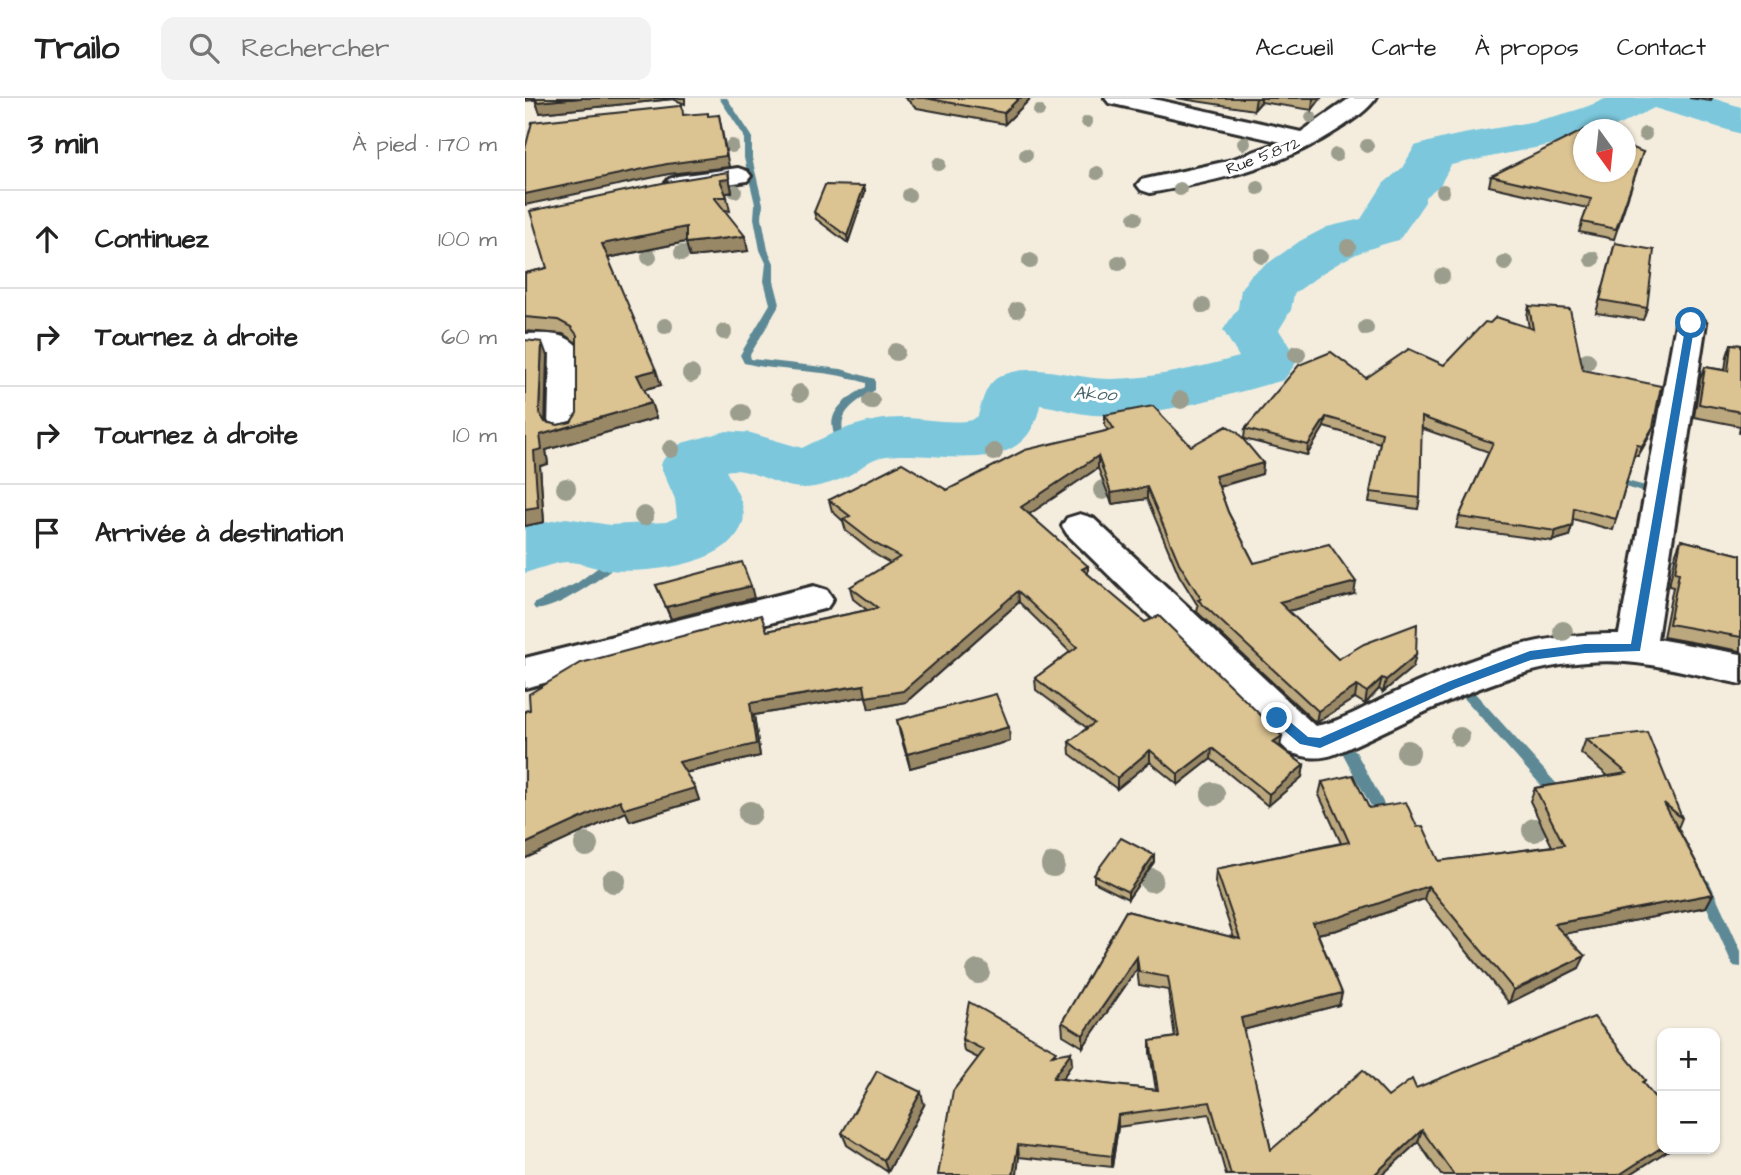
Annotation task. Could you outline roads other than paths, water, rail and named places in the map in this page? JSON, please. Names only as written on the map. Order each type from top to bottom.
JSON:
[{"type":"street","points":[[1117,98],[1305,140]]},
{"type":"street","name":"Rue 5.872","points":[[1150,185],[1221,172],[1305,140],[1364,98]]},
{"type":"street","points":[[656,188],[738,176]]},
{"type":"street","points":[[1636,649],[1691,323]]},
{"type":"street","points":[[525,343],[553,342],[565,350],[564,426]]},
{"type":"street","points":[[1080,526],[1304,741],[1320,743],[1452,685],[1530,656],[1585,648],[1636,649],[1741,669]]},
{"type":"street","points":[[525,673],[814,599]]},
{"type":"waterway","points":[[723,98],[748,136],[748,158],[759,204],[758,218],[764,250],[770,263],[769,281],[775,304],[745,355],[747,361],[841,372],[871,381],[871,388],[845,406],[837,421],[840,439],[847,450]]},
{"type":"waterway","name":"Akoo","points":[[525,550],[560,540],[578,540],[620,548],[666,544],[696,536],[705,530],[710,514],[705,492],[691,465],[719,452],[751,452],[785,465],[813,467],[857,444],[873,440],[898,437],[967,440],[994,433],[1005,423],[1015,392],[1026,387],[1044,387],[1092,397],[1114,397],[1179,388],[1264,368],[1269,360],[1251,330],[1264,310],[1270,286],[1318,252],[1345,238],[1381,229],[1389,213],[1401,202],[1401,193],[1423,175],[1431,156],[1459,148],[1570,128],[1641,98]]},
{"type":"waterway","name":"Akoo","points":[[1666,98],[1741,121]]},
{"type":"waterway","points":[[1612,480],[1649,490]]},
{"type":"waterway","points":[[539,606],[581,586],[606,568],[608,548]]},
{"type":"waterway","points":[[1469,695],[1559,796]]},
{"type":"waterway","points":[[1350,754],[1386,821]]},
{"type":"waterway","points":[[1704,885],[1738,961]]}]
